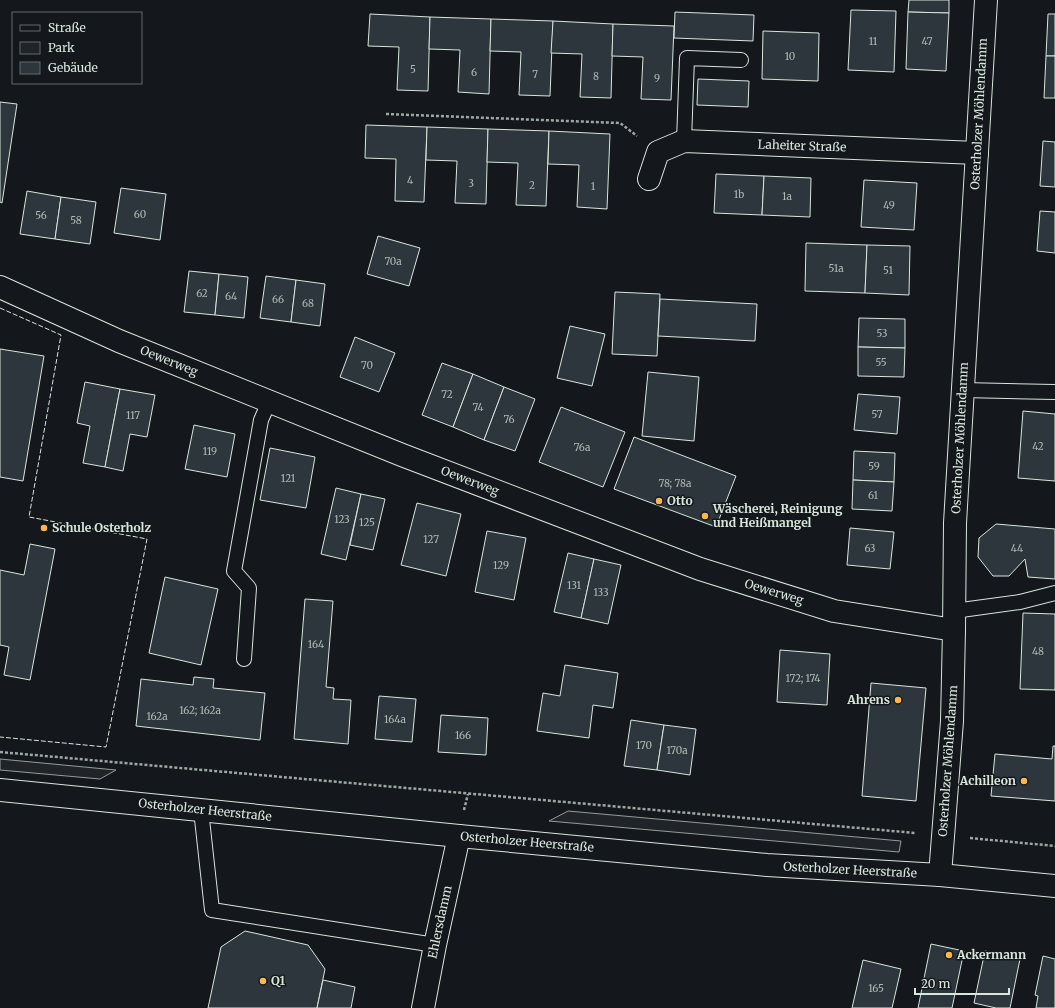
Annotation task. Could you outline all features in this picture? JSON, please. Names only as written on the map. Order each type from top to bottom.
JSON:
[{"type":"main road","name":"Osterholzer Möhlendamm","points":[[940,876],[952,721],[955,523],[986,0]]},
{"type":"main road","name":"Laheiter Straße","points":[[658,152],[684,141],[977,153]]},
{"type":"main road","points":[[648,179],[658,152]]},
{"type":"main road","name":"Oewerweg","points":[[0,286],[119,341],[269,402],[402,455],[700,569],[834,611],[954,621]]},
{"type":"main road","name":"Osterholzer Heerstraße","points":[[0,790],[767,865],[940,876],[1055,886]]},
{"type":"main road","name":"Ehlersdamm","points":[[422,1008],[459,836]]},
{"type":"lane","points":[[684,141],[687,58],[741,60]]},
{"type":"lane","points":[[963,390],[1055,392]]},
{"type":"lane","points":[[244,658],[250,588],[234,571],[261,420],[269,402]]},
{"type":"lane","points":[[954,621],[1055,593]]},
{"type":"lane","points":[[201,810],[212,910],[435,945]]},
{"type":"path","points":[[386,114],[620,123],[658,152]]},
{"type":"path","points":[[0,752],[1055,846]]},
{"type":"green space","points":[[0,759],[116,770],[100,779],[0,770]]},
{"type":"green space","points":[[568,811],[901,841],[899,852],[549,821]]},
{"type":"building","points":[[909,0],[949,0],[949,13],[908,12]]},
{"type":"building","points":[[851,10],[896,11],[894,72],[848,70]]},
{"type":"building","points":[[675,12],[754,15],[753,41],[674,38]]},
{"type":"building","points":[[908,12],[949,13],[946,71],[906,69]]},
{"type":"building","points":[[370,14],[430,17],[428,91],[397,90],[399,47],[368,46]]},
{"type":"building","points":[[1048,14],[1055,14],[1055,56],[1046,56]]},
{"type":"building","points":[[430,17],[491,19],[489,94],[458,92],[460,50],[429,49]]},
{"type":"building","points":[[491,19],[553,21],[550,96],[519,95],[521,52],[490,51]]},
{"type":"building","points":[[553,21],[613,24],[611,98],[580,97],[582,54],[551,53]]},
{"type":"building","points":[[613,24],[674,26],[671,100],[641,99],[643,57],[612,56]]},
{"type":"building","points":[[763,31],[819,33],[818,81],[762,79]]},
{"type":"building","points":[[1046,56],[1055,56],[1055,98],[1044,98]]},
{"type":"building","points":[[698,79],[749,81],[748,107],[697,105]]},
{"type":"building","points":[[0,102],[17,104],[2,203],[0,202]]},
{"type":"building","points":[[366,125],[427,127],[424,202],[395,201],[396,159],[365,158]]},
{"type":"building","points":[[427,127],[488,129],[486,204],[455,203],[457,161],[426,160]]},
{"type":"building","points":[[488,129],[549,131],[546,206],[516,205],[518,163],[487,162]]},
{"type":"building","points":[[549,131],[610,134],[607,209],[577,207],[579,165],[548,164]]},
{"type":"building","points":[[1043,141],[1055,142],[1055,187],[1040,186]]},
{"type":"building","points":[[716,174],[764,176],[762,215],[714,213]]},
{"type":"building","points":[[764,176],[811,178],[810,217],[762,215]]},
{"type":"building","points":[[864,180],[917,183],[914,230],[861,227]]},
{"type":"building","points":[[121,188],[166,194],[160,240],[114,233]]},
{"type":"building","points":[[27,191],[61,197],[55,239],[20,234]]},
{"type":"building","points":[[61,197],[96,202],[90,244],[55,239]]},
{"type":"building","points":[[1040,211],[1055,212],[1055,253],[1037,251]]},
{"type":"building","points":[[378,236],[420,248],[409,286],[367,274]]},
{"type":"building","points":[[806,243],[867,245],[865,293],[805,291]]},
{"type":"building","points":[[867,245],[910,246],[909,295],[865,293]]},
{"type":"building","points":[[189,271],[219,274],[215,315],[184,312]]},
{"type":"building","points":[[219,274],[248,277],[244,318],[215,315]]},
{"type":"building","points":[[266,276],[296,280],[291,322],[260,318]]},
{"type":"building","points":[[296,280],[325,284],[320,326],[291,322]]},
{"type":"building","points":[[615,292],[660,294],[657,356],[612,354]]},
{"type":"building","points":[[660,299],[757,304],[755,341],[658,336]]},
{"type":"building","points":[[859,318],[905,319],[905,348],[858,347]]},
{"type":"building","points":[[570,326],[605,334],[592,386],[557,378]]},
{"type":"building","points":[[355,337],[395,353],[379,392],[340,377]]},
{"type":"building","points":[[858,347],[905,348],[904,377],[858,376]]},
{"type":"building","points":[[0,349],[44,356],[23,481],[0,477]]},
{"type":"building","points":[[442,363],[473,374],[453,427],[422,415]]},
{"type":"building","points":[[648,372],[699,377],[694,441],[642,436]]},
{"type":"building","points":[[473,374],[504,387],[484,440],[453,427]]},
{"type":"building","points":[[85,382],[120,389],[105,467],[83,463],[90,426],[77,423]]},
{"type":"building","points":[[504,387],[535,399],[515,451],[484,440]]},
{"type":"building","points":[[120,389],[155,395],[147,437],[130,434],[123,471],[105,467]]},
{"type":"building","points":[[858,394],[900,397],[897,434],[854,430]]},
{"type":"building","points":[[561,407],[625,432],[603,487],[539,462]]},
{"type":"building","points":[[1023,411],[1055,414],[1055,481],[1018,478]]},
{"type":"building","points":[[194,425],[235,434],[227,477],[185,469]]},
{"type":"building","points":[[634,437],[736,476],[716,527],[614,489]]},
{"type":"building","points":[[270,448],[315,457],[306,508],[260,500]]},
{"type":"building","points":[[854,451],[895,453],[894,482],[853,480]]},
{"type":"building","points":[[853,480],[894,482],[892,511],[852,509]]},
{"type":"building","points":[[336,488],[361,494],[346,560],[321,554]]},
{"type":"building","points":[[361,494],[385,499],[373,550],[350,545]]},
{"type":"building","points":[[417,503],[461,514],[446,576],[401,565]]},
{"type":"building","points":[[996,524],[1055,529],[1055,579],[1028,577],[1025,559],[1009,576],[993,576],[978,557],[979,538]]},
{"type":"building","points":[[850,528],[894,532],[890,569],[847,565]]},
{"type":"building","points":[[487,531],[526,538],[514,600],[475,592]]},
{"type":"building","points":[[30,544],[55,549],[30,680],[4,675],[9,647],[0,645],[0,570],[24,575]]},
{"type":"building","points":[[568,553],[594,559],[581,618],[554,612]]},
{"type":"building","points":[[594,559],[621,565],[608,624],[581,618]]},
{"type":"building","points":[[165,577],[218,589],[201,665],[149,653]]},
{"type":"building","points":[[305,599],[333,601],[326,687],[334,688],[333,699],[351,700],[348,744],[294,739]]},
{"type":"building","points":[[1023,613],[1055,614],[1055,690],[1020,689]]},
{"type":"building","points":[[780,650],[830,654],[827,705],[777,702]]},
{"type":"building","points":[[565,665],[618,673],[613,708],[593,705],[589,738],[537,731],[543,693],[560,696]]},
{"type":"building","points":[[194,677],[214,679],[213,688],[265,693],[260,740],[136,726],[141,679],[193,685]]},
{"type":"building","points":[[871,683],[926,688],[916,801],[862,796]]},
{"type":"building","points":[[379,696],[416,699],[412,742],[375,739]]},
{"type":"building","points":[[441,715],[488,718],[486,755],[438,752]]},
{"type":"building","points":[[631,720],[664,725],[657,770],[624,766]]},
{"type":"building","points":[[664,725],[696,729],[690,775],[657,770]]},
{"type":"building","points":[[1053,746],[1055,746],[1055,801],[991,796],[995,754],[1052,759]]},
{"type":"building","points":[[245,931],[308,945],[325,969],[317,1008],[208,1008],[221,947]]},
{"type":"building","points":[[931,944],[964,951],[952,1008],[918,1008]]},
{"type":"building","points":[[985,951],[1020,959],[1010,1008],[996,1008],[974,1003]]},
{"type":"building","points":[[1043,956],[1055,959],[1055,1008],[1036,1008],[1038,996],[1035,995]]},
{"type":"building","points":[[863,960],[901,969],[892,1008],[852,1008]]},
{"type":"building","points":[[323,980],[355,987],[351,1008],[317,1008]]},
{"type":"fence","points":[[0,308],[61,335],[29,517],[147,539],[106,747],[0,737]]},
{"type":"place","name":"Otto","points":[[659,501]]},
{"type":"place","name":"Wäscherei, Reinigung und Heißmangel","points":[[705,516]]},
{"type":"place","name":"Schule Osterholz","points":[[44,528]]},
{"type":"place","name":"Ahrens","points":[[898,700]]},
{"type":"place","name":"Achilleon","points":[[1024,781]]},
{"type":"place","name":"Ackermann","points":[[949,955]]},
{"type":"place","name":"Q1","points":[[263,981]]}]
